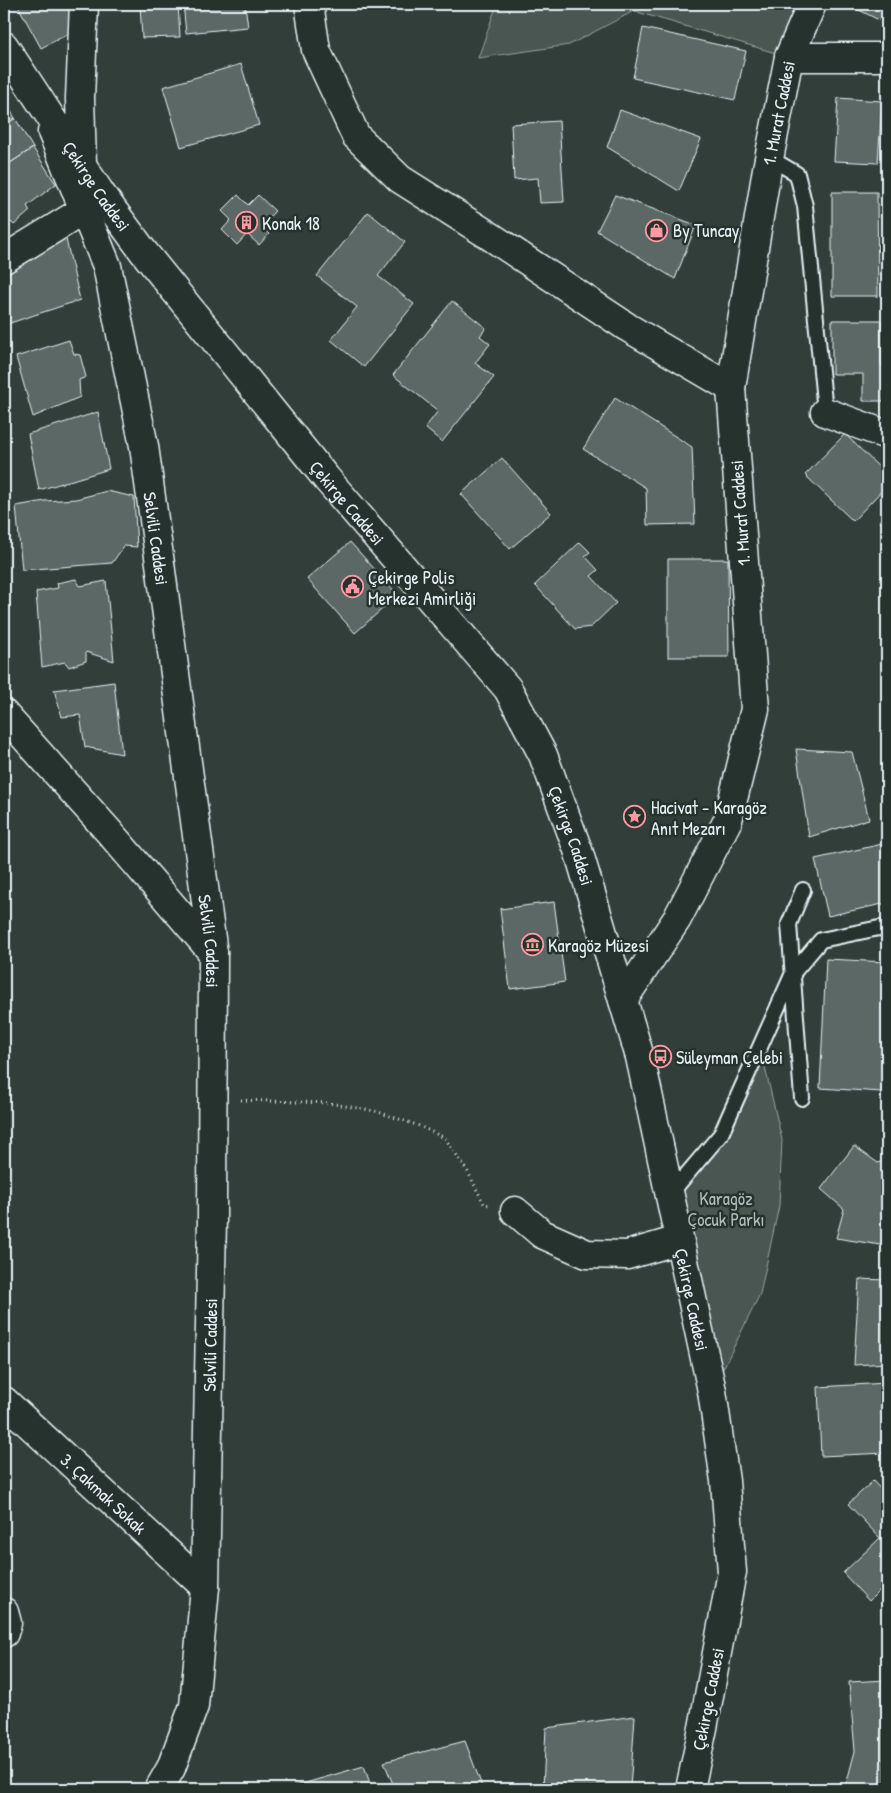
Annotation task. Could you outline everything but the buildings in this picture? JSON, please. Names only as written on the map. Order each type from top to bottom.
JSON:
[{"type":"street","points":[[82,164],[80,98],[84,4]]},
{"type":"street","points":[[309,4],[316,50],[356,136],[400,179],[627,327],[731,388]]},
{"type":"street","name":"1. Murat Caddesi","points":[[623,1000],[677,919],[728,820],[754,708],[731,388],[767,169],[789,57],[812,4]]},
{"type":"street","name":"Çekirge Caddesi","points":[[4,46],[82,164],[143,251],[326,478],[508,689],[543,755],[578,850],[640,1057],[712,1392],[725,1481],[732,1572],[704,1728],[690,1789]]},
{"type":"street","points":[[789,57],[887,57]]},
{"type":"street","name":"Selvili Caddesi","points":[[42,105],[107,266],[144,446],[213,953],[212,1229],[205,1587],[194,1706],[171,1768],[159,1789]]},
{"type":"street","points":[[4,259],[84,210]]},
{"type":"street","points":[[825,412],[887,435]]},
{"type":"street","points":[[4,714],[111,834],[213,953]]},
{"type":"street","points":[[515,1211],[542,1234],[587,1254],[627,1255],[680,1240]]},
{"type":"street","name":"3. Çakmak Sokak","points":[[4,1401],[205,1587]]},
{"type":"street","points":[[4,1612],[7,1623],[4,1633]]},
{"type":"lane","points":[[767,169],[780,164],[797,174],[805,206],[825,412]]},
{"type":"lane","points":[[802,1098],[789,924],[804,890]]},
{"type":"lane","points":[[670,1194],[721,1134],[793,974],[821,940],[887,928]]},
{"type":"path","points":[[212,1100],[290,1100],[328,1103],[375,1111],[417,1125],[445,1138],[468,1172],[484,1204],[515,1211]]},
{"type":"green space","points":[[497,4],[812,4],[789,57],[634,11],[569,45],[478,58]]},
{"type":"green space","name":"Karagöz Çocuk Parkı","points":[[760,1046],[782,1140],[779,1206],[760,1294],[712,1391],[670,1194],[698,1163]]},
{"type":"place","name":"Konak 18","points":[[246,223]]},
{"type":"place","name":"By Tuncay","points":[[657,230]]},
{"type":"place","name":"Çekirge Polis Merkezi Amirliği","points":[[352,587]]},
{"type":"place","name":"Hacivat - Karagöz Anıt Mezarı","points":[[635,817]]},
{"type":"place","name":"Karagöz Müzesi","points":[[532,945]]},
{"type":"place","name":"Süleyman Çelebi","points":[[660,1057]]}]
